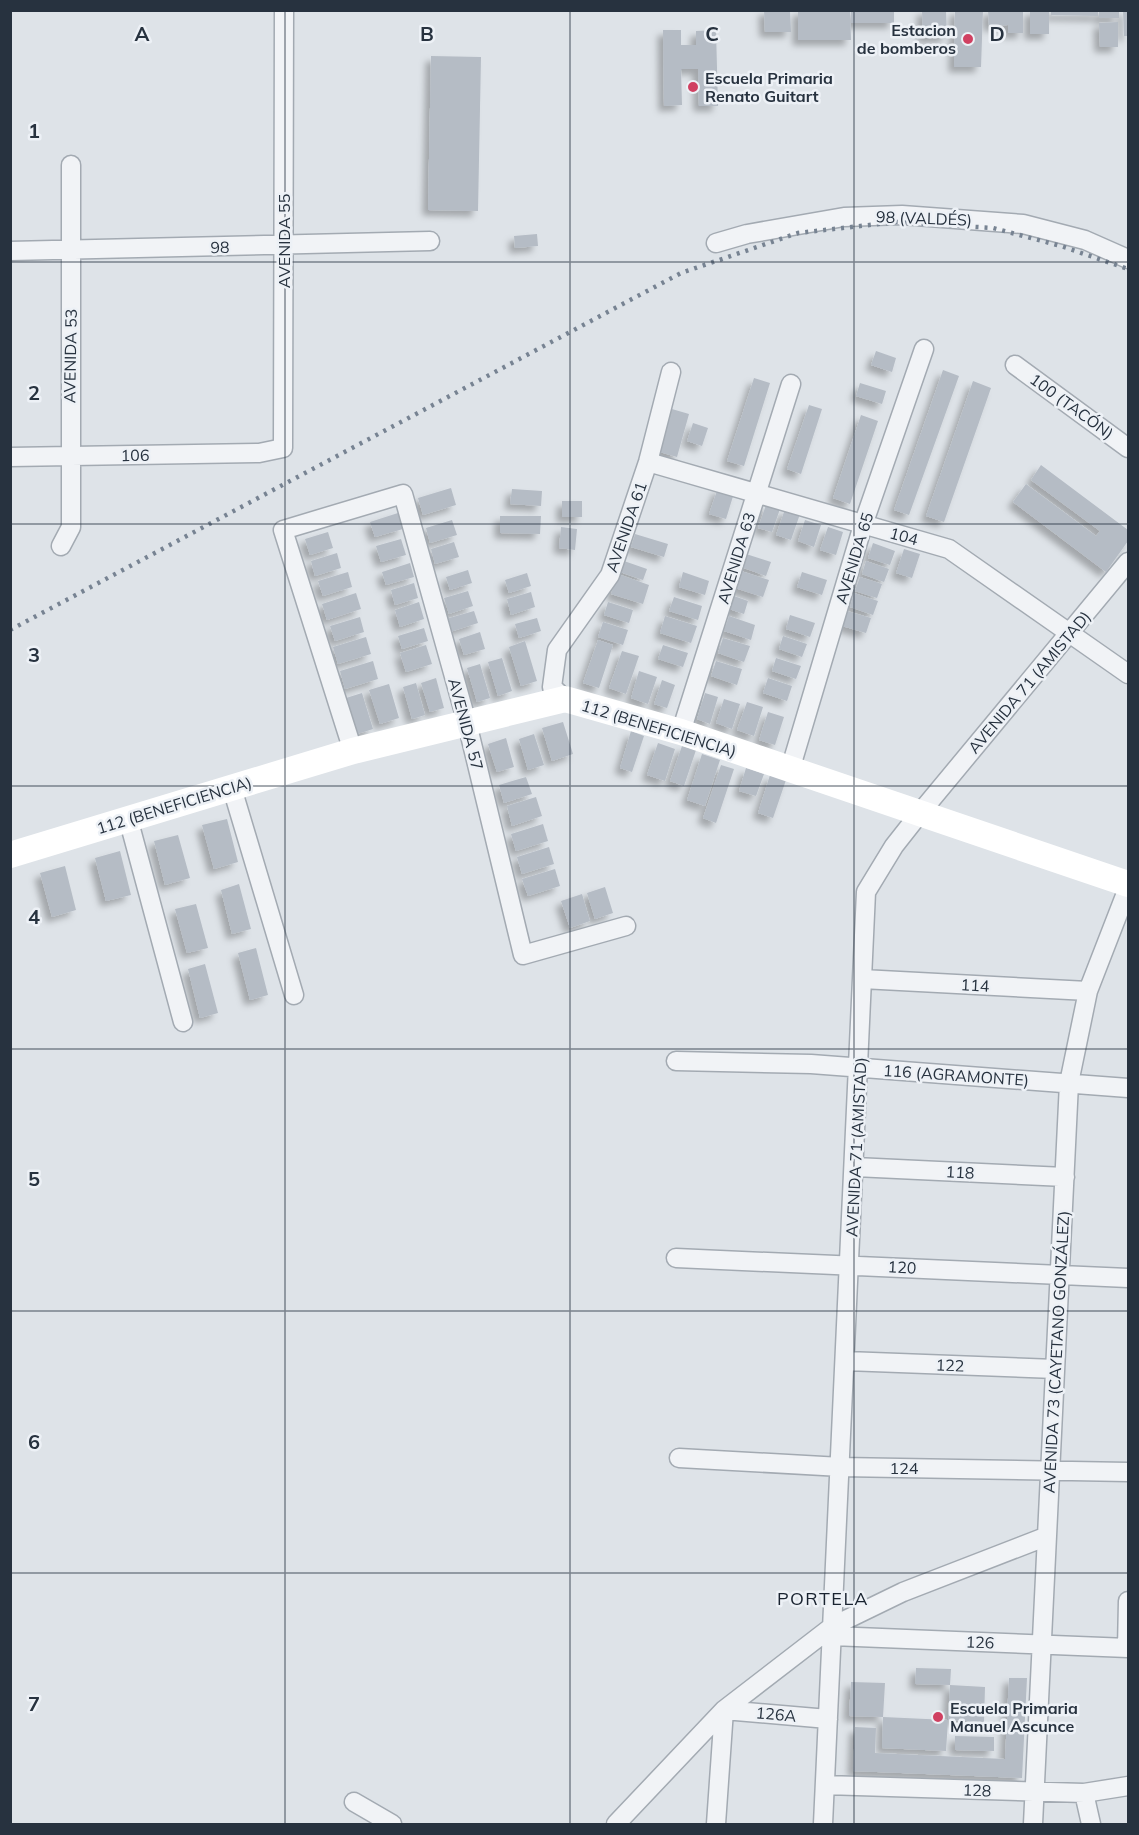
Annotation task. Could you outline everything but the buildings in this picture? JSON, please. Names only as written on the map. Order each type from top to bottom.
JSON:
[{"type":"street","name":"AVENIDA 55","points":[[259,453],[283,448],[284,10]]},
{"type":"street","name":"AVENIDA 53","points":[[61,546],[71,527],[69,456],[71,165]]},
{"type":"street","name":"98 (VALDÉS)","points":[[717,243],[747,234],[844,217],[902,215],[1023,224],[1085,240],[1128,260]]},
{"type":"street","name":"98","points":[[10,251],[430,241]]},
{"type":"street","name":"AVENIDA 65","points":[[789,770],[863,525],[924,349]]},
{"type":"street","name":"100 (TACÓN)","points":[[1015,365],[1128,448]]},
{"type":"street","name":"AVENIDA 61","points":[[565,699],[552,687],[557,650],[610,575],[648,462],[671,372]]},
{"type":"street","name":"AVENIDA 63","points":[[681,732],[791,384]]},
{"type":"street","name":"106","points":[[10,457],[259,453]]},
{"type":"street","name":"104","points":[[648,462],[949,549],[1128,674]]},
{"type":"street","name":"AVENIDA 57","points":[[353,751],[283,530],[403,494],[467,723],[523,955],[626,926]]},
{"type":"street","name":"AVENIDA 71 (AMISTAD)","points":[[823,1824],[860,1068],[866,892],[894,846],[920,813],[1128,562]]},
{"type":"street","name":"112 (BENEFICIENCIA)","points":[[10,855],[353,751],[565,699],[681,732],[1128,886]]},
{"type":"street","points":[[232,788],[294,995]]},
{"type":"street","points":[[128,818],[183,1022]]},
{"type":"street","name":"AVENIDA 73 (CAYETANO GONZÁLEZ)","points":[[1033,1824],[1045,1537],[1069,1083],[1088,991],[1128,886]]},
{"type":"street","name":"114","points":[[862,979],[1088,991]]},
{"type":"street","name":"116 (AGRAMONTE)","points":[[675,1061],[860,1068],[1128,1088]]},
{"type":"street","name":"118","points":[[855,1167],[1065,1177]]},
{"type":"street","name":"120","points":[[676,1258],[1128,1278]]},
{"type":"street","name":"122","points":[[846,1361],[1055,1369]]},
{"type":"street","name":"124","points":[[679,1458],[841,1467],[1128,1472]]},
{"type":"street","points":[[616,1824],[724,1710],[832,1631],[903,1592],[1045,1537]]},
{"type":"street","points":[[1128,1601],[1128,1648]]},
{"type":"street","name":"126","points":[[832,1631],[1041,1645],[1128,1648]]},
{"type":"street","points":[[716,1824],[724,1710]]},
{"type":"street","name":"126A","points":[[724,1710],[828,1719]]},
{"type":"street","name":"128","points":[[825,1785],[1084,1793],[1128,1786]]},
{"type":"street","points":[[1084,1793],[1091,1824]]},
{"type":"street","points":[[354,1802],[392,1824]]},
{"type":"railway","points":[[10,630],[681,273],[798,233],[896,222],[993,228],[1061,246],[1128,269]]},
{"type":"place","name":"Estacion de bomberos","points":[[968,39]]},
{"type":"place","name":"Escuela Primaria Renato Guitart","points":[[693,87]]},
{"type":"place","name":"Escuela Primaria Manuel Ascunce","points":[[938,1717]]},
{"type":"district","name":"PORTELA","points":[[823,1598]]}]
